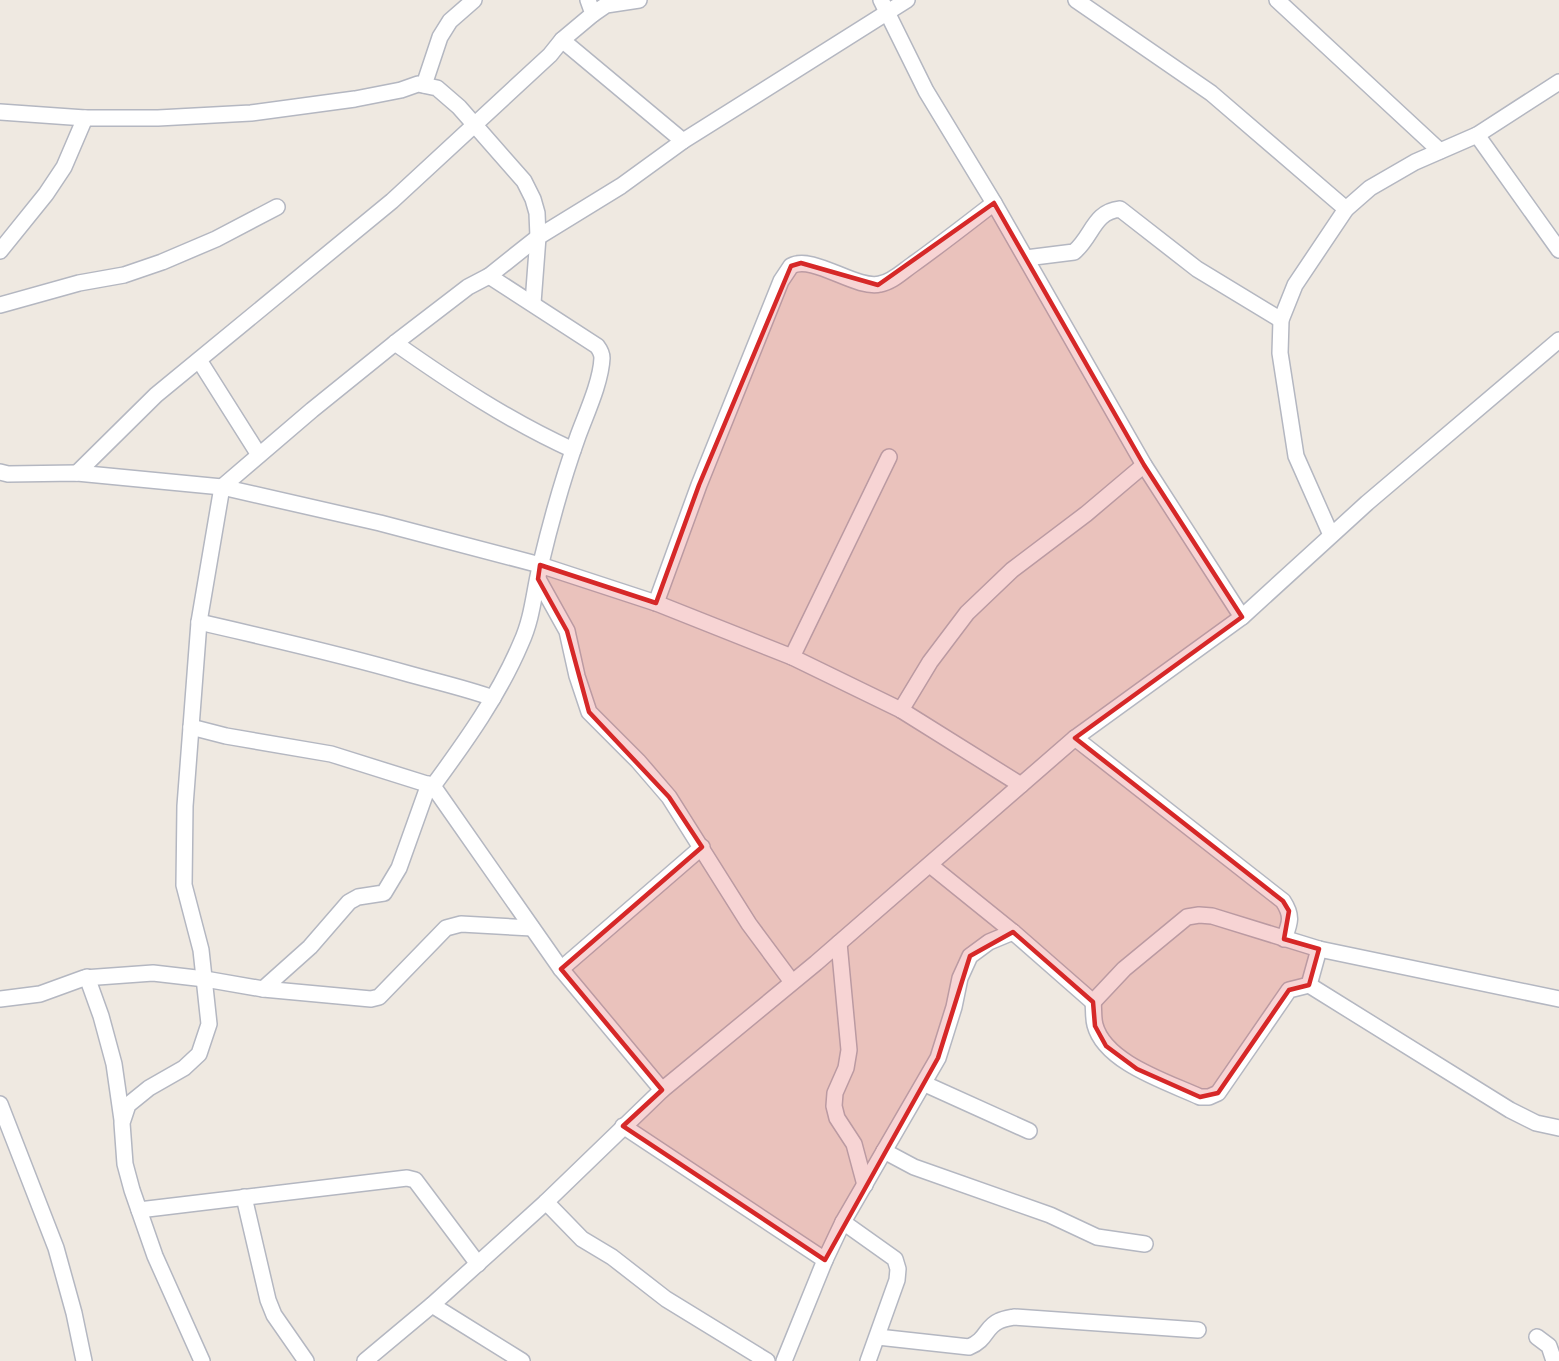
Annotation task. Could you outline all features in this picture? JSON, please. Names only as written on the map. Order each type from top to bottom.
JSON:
[{"type":"street","points":[[424,85],[440,37],[450,21],[474,0]]},
{"type":"street","points":[[77,473],[156,395],[392,201],[550,55],[590,7],[607,2],[639,0]]},
{"type":"street","points":[[122,1123],[128,1105],[149,1088],[184,1068],[199,1054],[209,1024],[201,950],[184,885],[185,806],[199,622],[222,487],[395,343],[468,287],[489,276],[538,237],[621,186],[683,141],[752,99],[884,6],[907,0]]},
{"type":"street","points":[[1076,0],[1211,93],[1346,209]]},
{"type":"street","points":[[1277,0],[1440,151]]},
{"type":"street","points":[[884,6],[926,91],[994,203],[1144,465],[1242,617]]},
{"type":"street","points":[[562,40],[683,141]]},
{"type":"street","points":[[1331,535],[1296,456],[1280,353],[1281,320],[1295,285],[1346,209],[1370,188],[1415,162],[1477,135],[1559,82]]},
{"type":"street","points":[[0,112],[85,118],[158,118],[251,112],[355,99],[401,90],[417,84],[437,88],[459,106],[524,181],[534,200],[538,237],[533,303]]},
{"type":"street","points":[[0,250],[46,194],[64,167],[85,118]]},
{"type":"street","points":[[1477,135],[1559,250]]},
{"type":"street","points":[[656,603],[699,485],[781,281],[791,266],[801,263],[878,285],[890,281],[994,203]]},
{"type":"street","points":[[0,305],[79,283],[124,274],[162,262],[277,207]]},
{"type":"street","points":[[1026,258],[1074,252],[1090,234],[1099,217],[1108,210],[1120,209],[1197,269],[1281,320]]},
{"type":"street","points":[[263,989],[310,947],[349,902],[358,897],[384,893],[399,868],[431,785],[462,747],[494,698],[522,642],[531,616],[539,572],[573,450],[602,358],[597,346],[489,276]]},
{"type":"street","points":[[365,1361],[432,1305],[546,1202],[662,1089],[839,943],[1075,738],[1242,617],[1331,535],[1559,339]]},
{"type":"street","points":[[395,343],[491,408],[535,433],[573,450]]},
{"type":"street","points":[[199,360],[259,454]]},
{"type":"street","points":[[792,657],[889,457]]},
{"type":"street","points":[[901,710],[930,662],[967,614],[1012,570],[1086,514],[1144,465]]},
{"type":"street","points":[[0,472],[8,474],[77,473],[222,487],[380,523],[539,572],[656,603],[792,657],[901,710],[1021,785]]},
{"type":"street","points":[[539,572],[567,631],[577,676],[589,712],[638,761],[669,797],[750,924],[792,982]]},
{"type":"street","points":[[199,622],[362,659],[457,685],[494,698]]},
{"type":"street","points":[[190,727],[226,736],[331,754],[431,785],[561,969],[662,1089]]},
{"type":"street","points":[[1075,738],[1283,901],[1289,911],[1289,923],[1284,939]]},
{"type":"street","points":[[561,969],[702,848]]},
{"type":"street","points":[[930,865],[1013,932],[1093,1002],[1095,1026],[1106,1046],[1137,1069],[1200,1097],[1209,1097],[1218,1093],[1288,990],[1309,985],[1510,1110],[1536,1123],[1559,1128]]},
{"type":"street","points":[[1093,1002],[1124,969],[1187,917],[1199,915],[1212,916],[1319,949],[1559,999]]},
{"type":"street","points":[[0,999],[40,994],[87,978],[153,973],[263,989],[371,999],[379,997],[446,928],[461,924],[532,928]]},
{"type":"street","points":[[784,1361],[843,1222],[938,1058],[954,1007],[960,978],[970,956],[989,942],[1013,932]]},
{"type":"street","points":[[839,943],[849,1050],[846,1068],[835,1094],[834,1106],[837,1118],[854,1144],[865,1185]]},
{"type":"street","points":[[1309,985],[1319,949]]},
{"type":"street","points":[[87,978],[101,1016],[114,1064],[125,1164],[155,1256],[202,1361]]},
{"type":"street","points":[[925,1084],[1029,1131]]},
{"type":"street","points":[[0,1104],[56,1248],[74,1313],[84,1361]]},
{"type":"street","points":[[623,1126],[825,1260]]},
{"type":"street","points":[[884,1151],[914,1167],[1050,1215],[1097,1237],[1145,1244]]},
{"type":"street","points":[[139,1210],[407,1178],[415,1180],[478,1264]]},
{"type":"street","points":[[243,1197],[268,1300],[274,1315],[306,1361]]},
{"type":"street","points":[[546,1202],[582,1239],[612,1257],[666,1299],[767,1361]]},
{"type":"street","points":[[843,1222],[895,1259],[898,1269],[897,1280],[868,1361]]},
{"type":"street","points":[[432,1305],[522,1361]]},
{"type":"street","points":[[878,1337],[969,1347],[981,1342],[988,1329],[997,1322],[1014,1317],[1198,1330]]},
{"type":"street","points":[[1537,1337],[1549,1346],[1554,1361]]},
{"type":"highlighted area","points":[[994,203],[1144,465],[1242,617],[1075,738],[1283,901],[1289,911],[1284,939],[1319,949],[1309,985],[1289,990],[1218,1093],[1200,1097],[1137,1069],[1106,1046],[1095,1026],[1093,1002],[1013,932],[970,956],[938,1058],[825,1260],[623,1126],[662,1090],[561,969],[702,847],[669,797],[589,712],[567,631],[538,579],[540,565],[656,603],[699,485],[791,266],[801,263],[878,285]]}]
